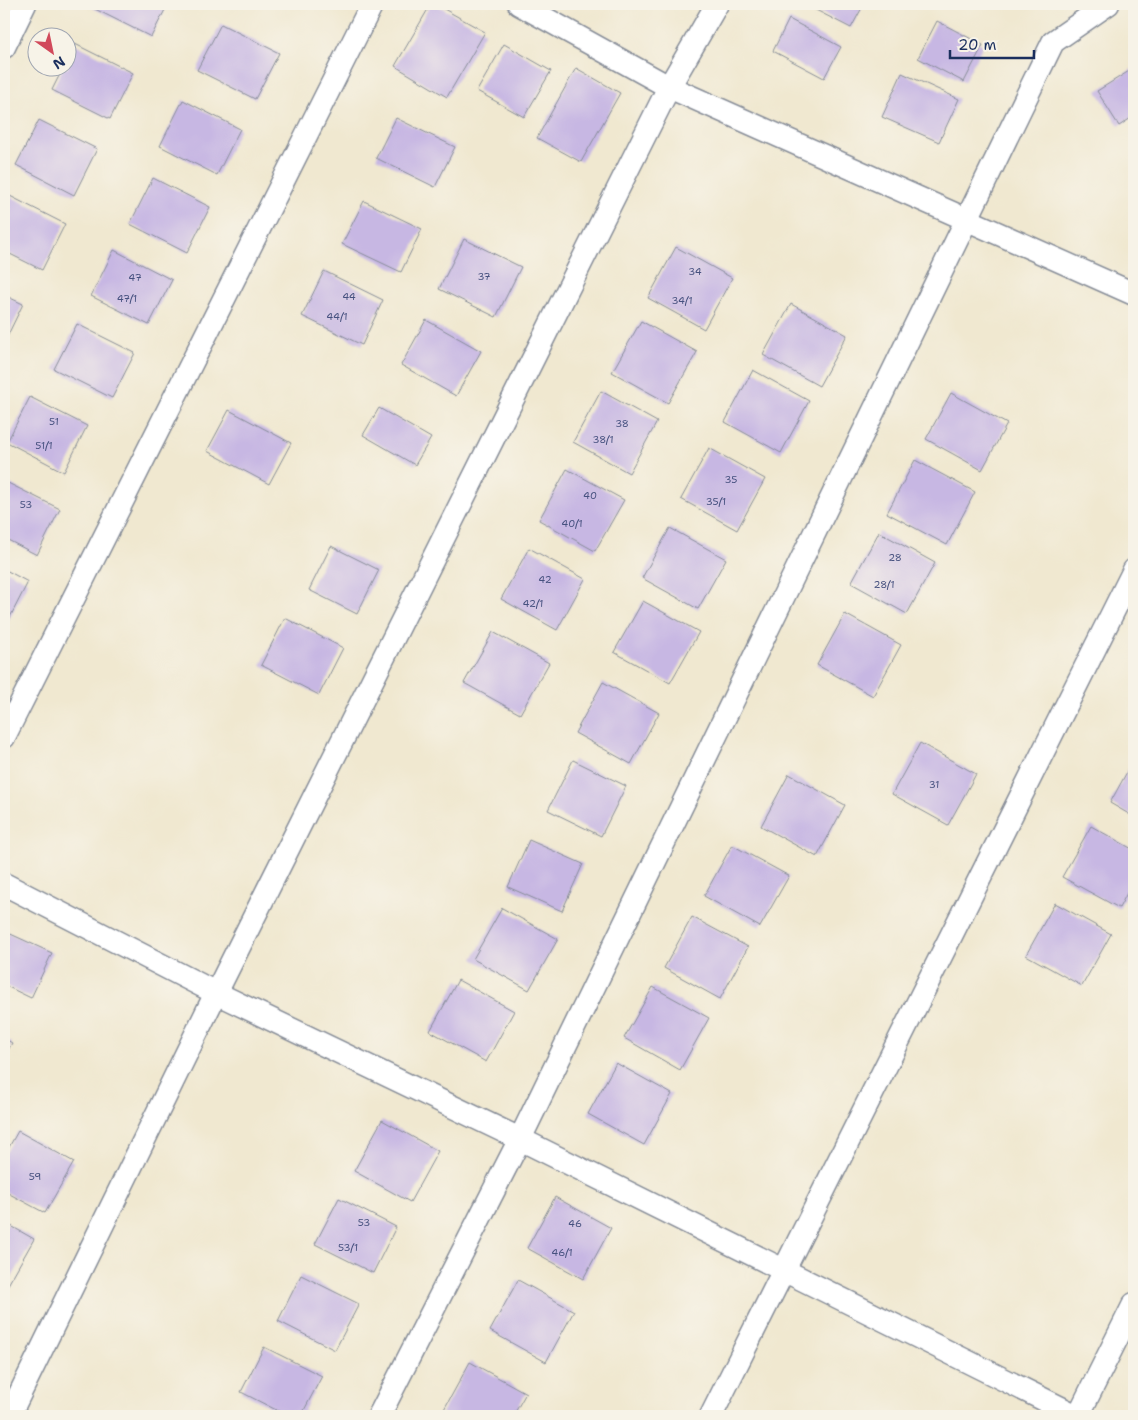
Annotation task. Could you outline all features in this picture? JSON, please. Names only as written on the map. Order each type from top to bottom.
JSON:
[{"type":"street","points":[[4,47],[25,4]]},
{"type":"street","points":[[4,737],[372,4]]},
{"type":"street","points":[[519,4],[669,87],[1134,294]]},
{"type":"street","points":[[9,1416],[216,992],[669,87],[717,4]]},
{"type":"street","points":[[379,1416],[520,1139],[1053,42],[1108,4]]},
{"type":"street","points":[[711,1416],[1134,570]]},
{"type":"street","points":[[4,884],[216,992],[520,1139],[1078,1416],[1134,1304]]},
{"type":"building","points":[[95,4],[168,4],[151,37],[93,8]]},
{"type":"building","points":[[431,4],[435,4],[485,32],[447,97],[395,66]]},
{"type":"building","points":[[814,4],[864,4],[851,28],[812,8]]},
{"type":"building","points":[[789,19],[841,47],[824,78],[773,51]]},
{"type":"building","points":[[937,21],[983,45],[964,82],[918,58]]},
{"type":"building","points":[[221,24],[279,53],[255,99],[197,70]]},
{"type":"building","points":[[504,44],[551,71],[524,117],[477,91]]},
{"type":"building","points":[[78,46],[133,73],[110,119],[52,90],[58,78],[78,78]]},
{"type":"building","points":[[576,68],[620,93],[581,162],[537,138]]},
{"type":"building","points":[[1134,68],[1134,116],[1119,126],[1097,91]]},
{"type":"building","points":[[902,73],[959,99],[939,142],[882,117]]},
{"type":"building","points":[[183,100],[240,129],[217,175],[160,146]]},
{"type":"building","points":[[396,118],[455,147],[435,187],[376,158]]},
{"type":"building","points":[[39,120],[97,149],[74,195],[16,165]]},
{"type":"building","points":[[153,178],[210,207],[187,253],[130,224]]},
{"type":"building","points":[[8,195],[65,224],[42,270],[4,251],[4,203]]},
{"type":"building","points":[[364,201],[422,229],[401,272],[342,244]]},
{"type":"building","points":[[464,239],[521,267],[496,317],[439,289]]},
{"type":"building","points":[[676,247],[732,278],[704,329],[648,298]]},
{"type":"building","points":[[114,250],[172,280],[149,325],[91,296]]},
{"type":"building","points":[[324,271],[383,300],[362,345],[302,316]]},
{"type":"building","points":[[4,295],[23,304],[4,343]]},
{"type":"building","points":[[791,304],[847,335],[819,386],[763,355]]},
{"type":"building","points":[[426,320],[481,351],[456,396],[401,365]]},
{"type":"building","points":[[641,321],[697,352],[668,403],[612,372]]},
{"type":"building","points":[[77,324],[135,353],[112,398],[54,369]]},
{"type":"building","points":[[753,370],[809,401],[781,453],[725,422]]},
{"type":"building","points":[[601,391],[657,422],[629,473],[573,442]]},
{"type":"building","points":[[951,393],[1007,424],[982,470],[926,439]]},
{"type":"building","points":[[30,397],[87,426],[64,472],[7,442]]},
{"type":"building","points":[[379,408],[431,438],[415,465],[363,435]]},
{"type":"building","points":[[229,410],[291,443],[269,484],[207,451]]},
{"type":"building","points":[[709,448],[765,479],[737,530],[681,499]]},
{"type":"building","points":[[915,460],[975,492],[947,545],[887,513]]},
{"type":"building","points":[[567,469],[624,500],[595,551],[539,520]]},
{"type":"building","points":[[4,481],[60,509],[37,555],[4,538]]},
{"type":"building","points":[[670,528],[726,559],[698,609],[642,578]]},
{"type":"building","points":[[879,532],[935,563],[907,614],[851,583]]},
{"type":"building","points":[[331,546],[379,570],[357,614],[309,590]]},
{"type":"building","points":[[529,548],[585,579],[557,630],[501,599]]},
{"type":"building","points":[[4,569],[28,582],[4,629]]},
{"type":"building","points":[[643,601],[699,632],[670,683],[614,652]]},
{"type":"building","points":[[845,614],[901,645],[873,696],[817,665]]},
{"type":"building","points":[[285,618],[343,648],[319,695],[261,665]]},
{"type":"building","points":[[493,632],[549,663],[520,714],[464,683]]},
{"type":"building","points":[[603,682],[659,713],[631,764],[575,733]]},
{"type":"building","points":[[920,743],[976,774],[948,825],[892,794]]},
{"type":"building","points":[[1134,759],[1134,817],[1110,803]]},
{"type":"building","points":[[573,760],[626,786],[601,836],[548,810]]},
{"type":"building","points":[[789,774],[845,805],[817,857],[761,826]]},
{"type":"building","points":[[1091,826],[1134,850],[1134,880],[1119,908],[1062,877]]},
{"type":"building","points":[[529,840],[583,864],[562,911],[508,887]]},
{"type":"building","points":[[732,845],[789,876],[760,927],[704,896]]},
{"type":"building","points":[[1055,903],[1111,934],[1082,986],[1026,955]]},
{"type":"building","points":[[502,908],[558,939],[529,990],[473,959]]},
{"type":"building","points":[[692,917],[748,947],[720,999],[664,968]]},
{"type":"building","points":[[4,931],[52,953],[31,998],[4,985]]},
{"type":"building","points":[[458,980],[514,1011],[486,1062],[430,1031]]},
{"type":"building","points":[[653,987],[709,1018],[680,1070],[624,1038]]},
{"type":"building","points":[[4,1038],[12,1043],[4,1057]]},
{"type":"building","points":[[616,1063],[672,1094],[644,1145],[588,1114]]},
{"type":"building","points":[[382,1120],[438,1151],[410,1202],[354,1171]]},
{"type":"building","points":[[18,1131],[74,1162],[45,1213],[4,1191],[4,1156]]},
{"type":"building","points":[[555,1197],[611,1228],[583,1279],[527,1248]]},
{"type":"building","points":[[339,1198],[396,1227],[373,1273],[315,1244]]},
{"type":"building","points":[[4,1222],[34,1239],[5,1290],[4,1289]]},
{"type":"building","points":[[301,1275],[359,1304],[335,1350],[278,1321]]},
{"type":"building","points":[[518,1280],[574,1311],[546,1362],[490,1331]]},
{"type":"building","points":[[264,1347],[322,1376],[301,1416],[288,1416],[241,1392]]},
{"type":"building","points":[[470,1362],[526,1393],[513,1416],[447,1416],[442,1413]]}]
